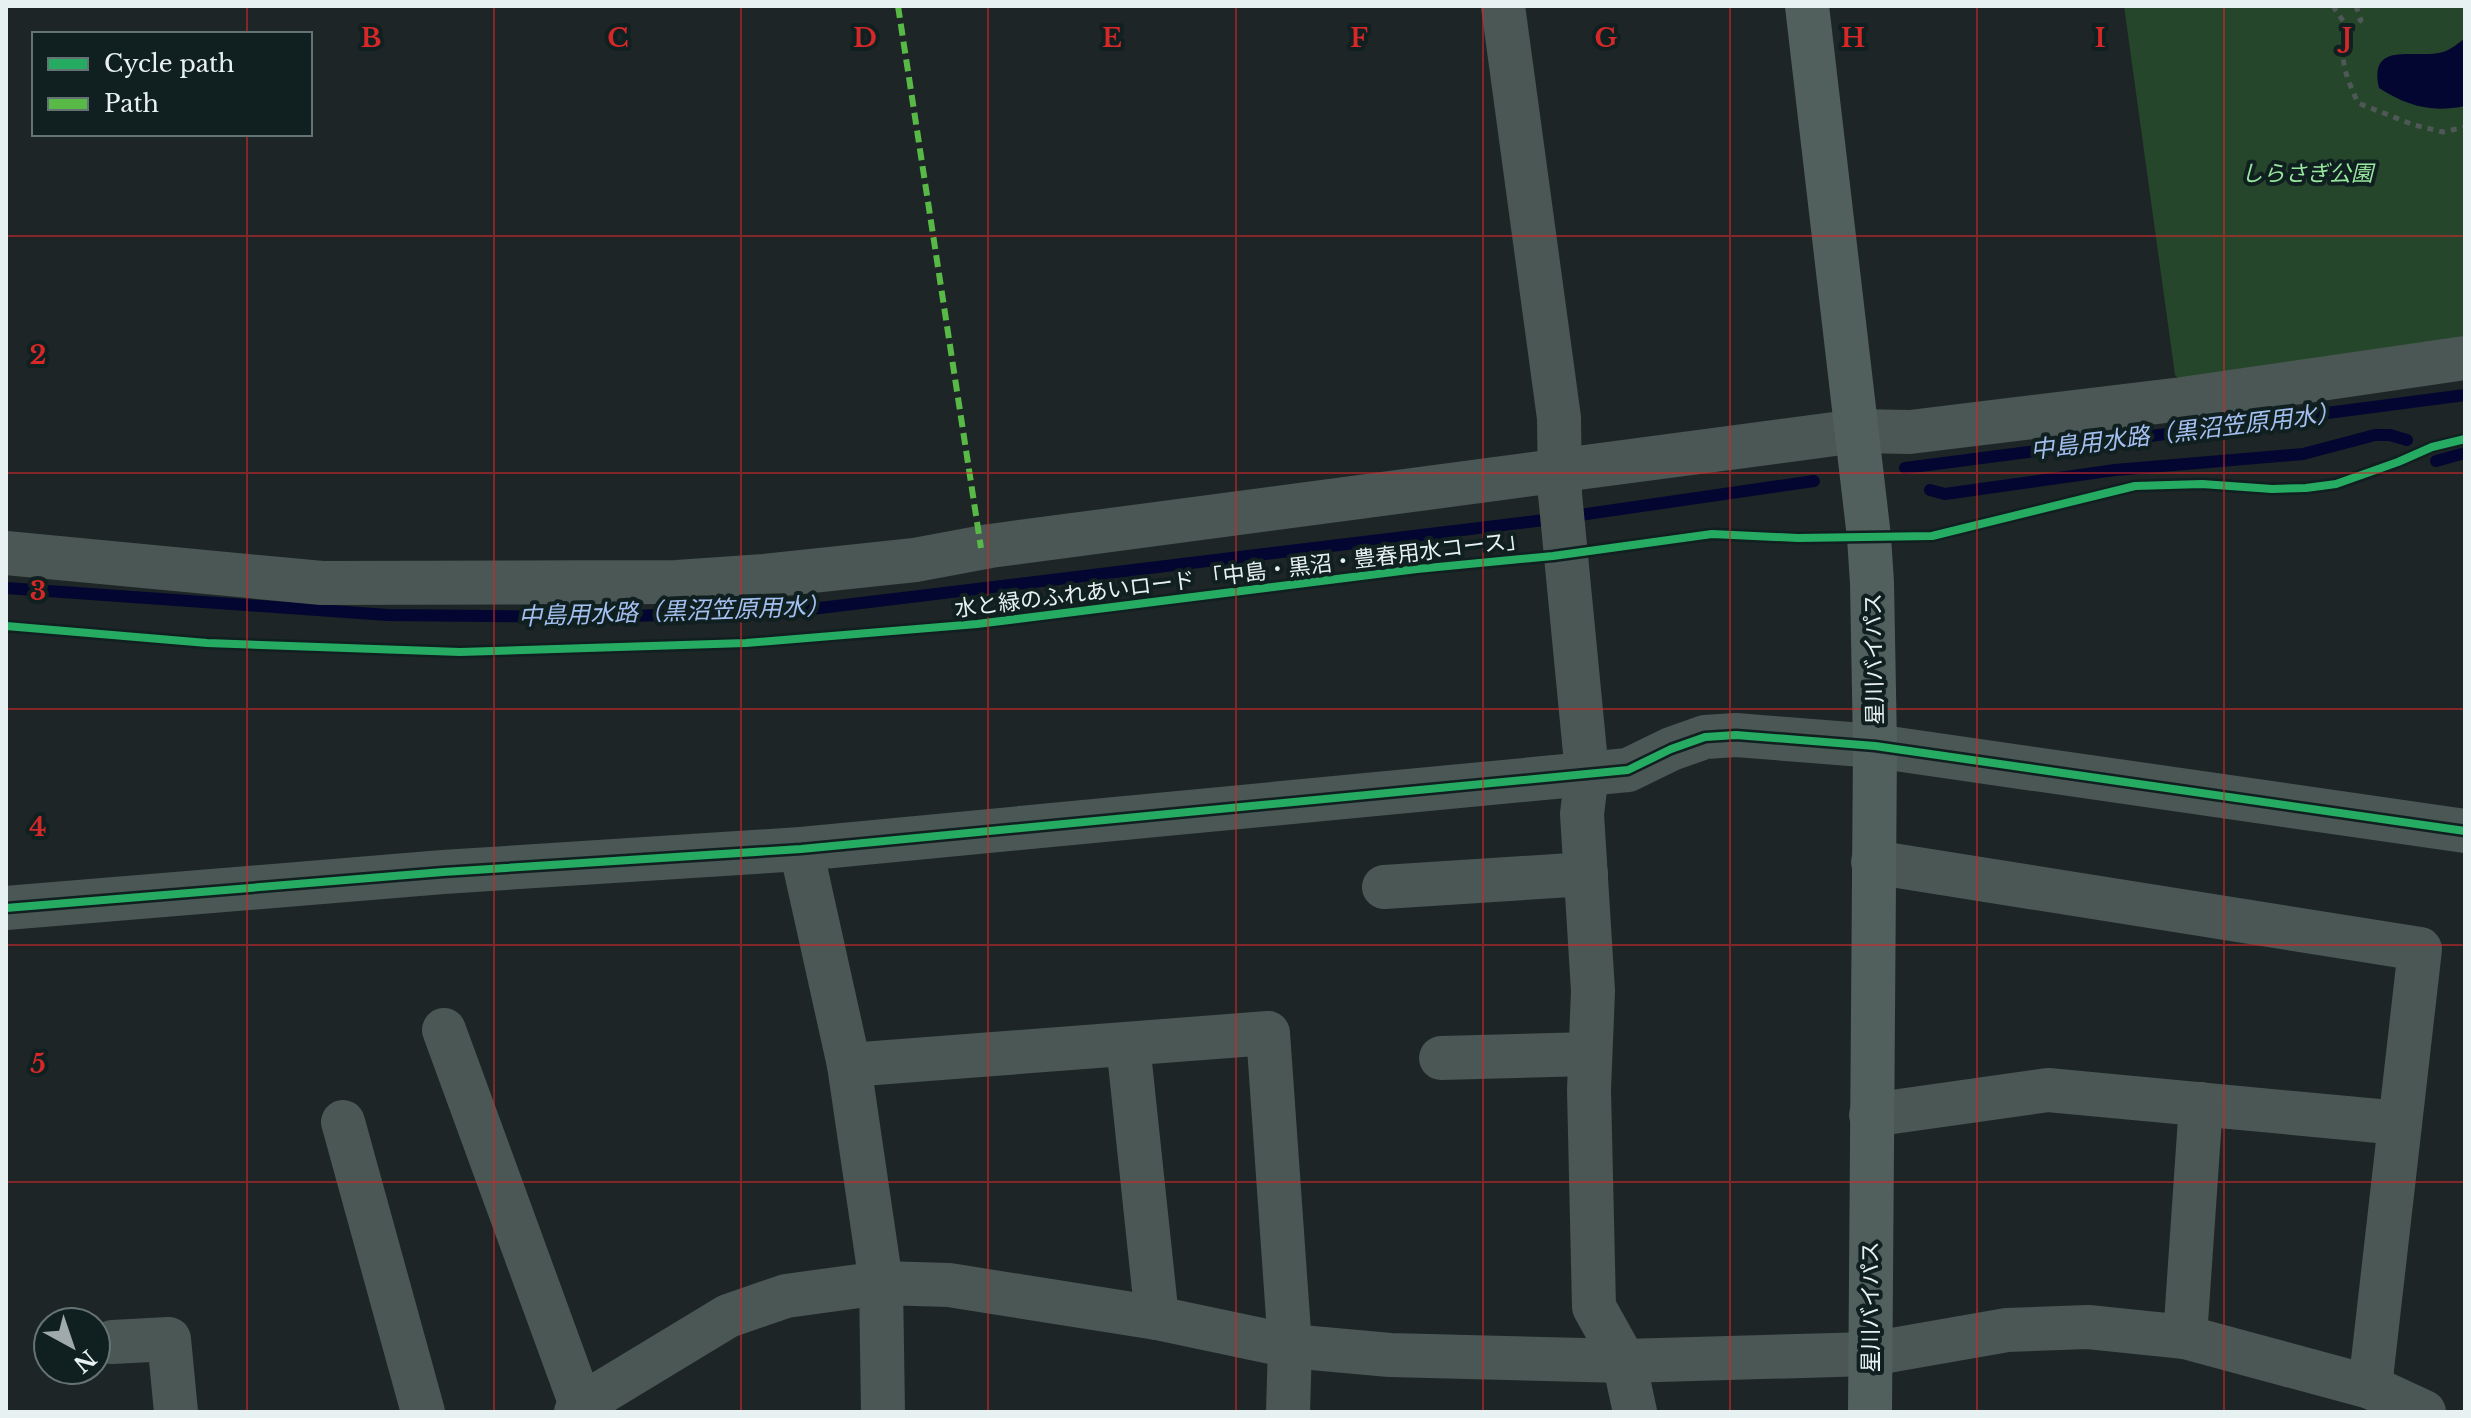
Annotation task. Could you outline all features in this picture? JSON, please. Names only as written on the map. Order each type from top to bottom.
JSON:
[{"type":"main road","name":"星川バイパス","points":[[1807,6],[1872,583],[1875,746],[1870,1412]]},
{"type":"street","points":[[1503,6],[1559,418],[1565,546],[1587,773],[1582,814],[1593,991],[1590,1054],[1594,1307],[1624,1361],[1635,1412]]},
{"type":"street","points":[[6,553],[322,583],[677,582],[764,576],[915,560],[990,546],[1560,482],[1857,431],[1910,432],[2182,399],[2465,358]]},
{"type":"street","points":[[6,908],[443,872],[801,849],[1628,770],[1705,737],[1736,735],[1875,746],[2465,831]]},
{"type":"street","points":[[801,849],[849,1065],[881,1283],[883,1412]]},
{"type":"street","points":[[1873,862],[2420,949],[2370,1387]]},
{"type":"street","points":[[1384,887],[1586,874]]},
{"type":"street","points":[[444,1030],[578,1409],[728,1316],[786,1296],[881,1283],[949,1285],[1157,1318],[1290,1346],[1390,1355],[1624,1361],[1870,1354],[2007,1330],[2088,1327],[2185,1337],[2370,1387],[2424,1412]]},
{"type":"street","points":[[849,1065],[1268,1033],[1290,1346],[1288,1412]]},
{"type":"street","points":[[1128,1044],[1157,1318]]},
{"type":"street","points":[[1441,1058],[1590,1054]]},
{"type":"street","points":[[1871,1115],[2048,1090],[2400,1123]]},
{"type":"street","points":[[2185,1337],[2201,1104]]},
{"type":"street","points":[[343,1122],[423,1412]]},
{"type":"street","points":[[112,1342],[169,1339],[176,1412]]},
{"type":"path","points":[[2333,6],[2349,30]]},
{"type":"path","points":[[2356,6],[2361,20],[2349,30],[2342,49],[2349,82],[2358,103],[2414,125],[2443,132],[2465,127]]},
{"type":"green space","name":"しらさぎ公園","points":[[2124,6],[2465,6],[2465,343],[2182,382],[2175,375]]},
{"type":"shaded area","points":[[2465,38],[2465,106],[2442,109],[2420,106],[2379,88],[2377,73],[2387,57],[2443,52]]},
{"type":"waterway","name":"中島用水路（黒沼笠原用水）","points":[[1905,468],[2465,395]]},
{"type":"waterway","points":[[1930,490],[1945,494],[2115,470],[2303,454],[2375,435],[2407,440]]},
{"type":"waterway","points":[[2436,461],[2465,453]]},
{"type":"waterway","name":"中島用水路（黒沼笠原用水）","points":[[6,588],[388,615],[597,617],[795,611],[1545,520],[1814,481]]},
{"type":"marked path","points":[[898,6],[981,548]]},
{"type":"cycle path","name":"水と緑のふれあいロード 「中島・黒沼・豊春用水コース」","points":[[6,626],[207,643],[460,652],[746,643],[977,624],[1417,569],[1553,556],[1712,534],[1798,538],[1932,536],[2135,486],[2202,484],[2272,489],[2336,484],[2432,447],[2465,439]]},
{"type":"cycle path","points":[[6,908],[443,872],[801,849],[1628,770],[1705,737],[1736,735],[1875,746],[2465,831]]}]
